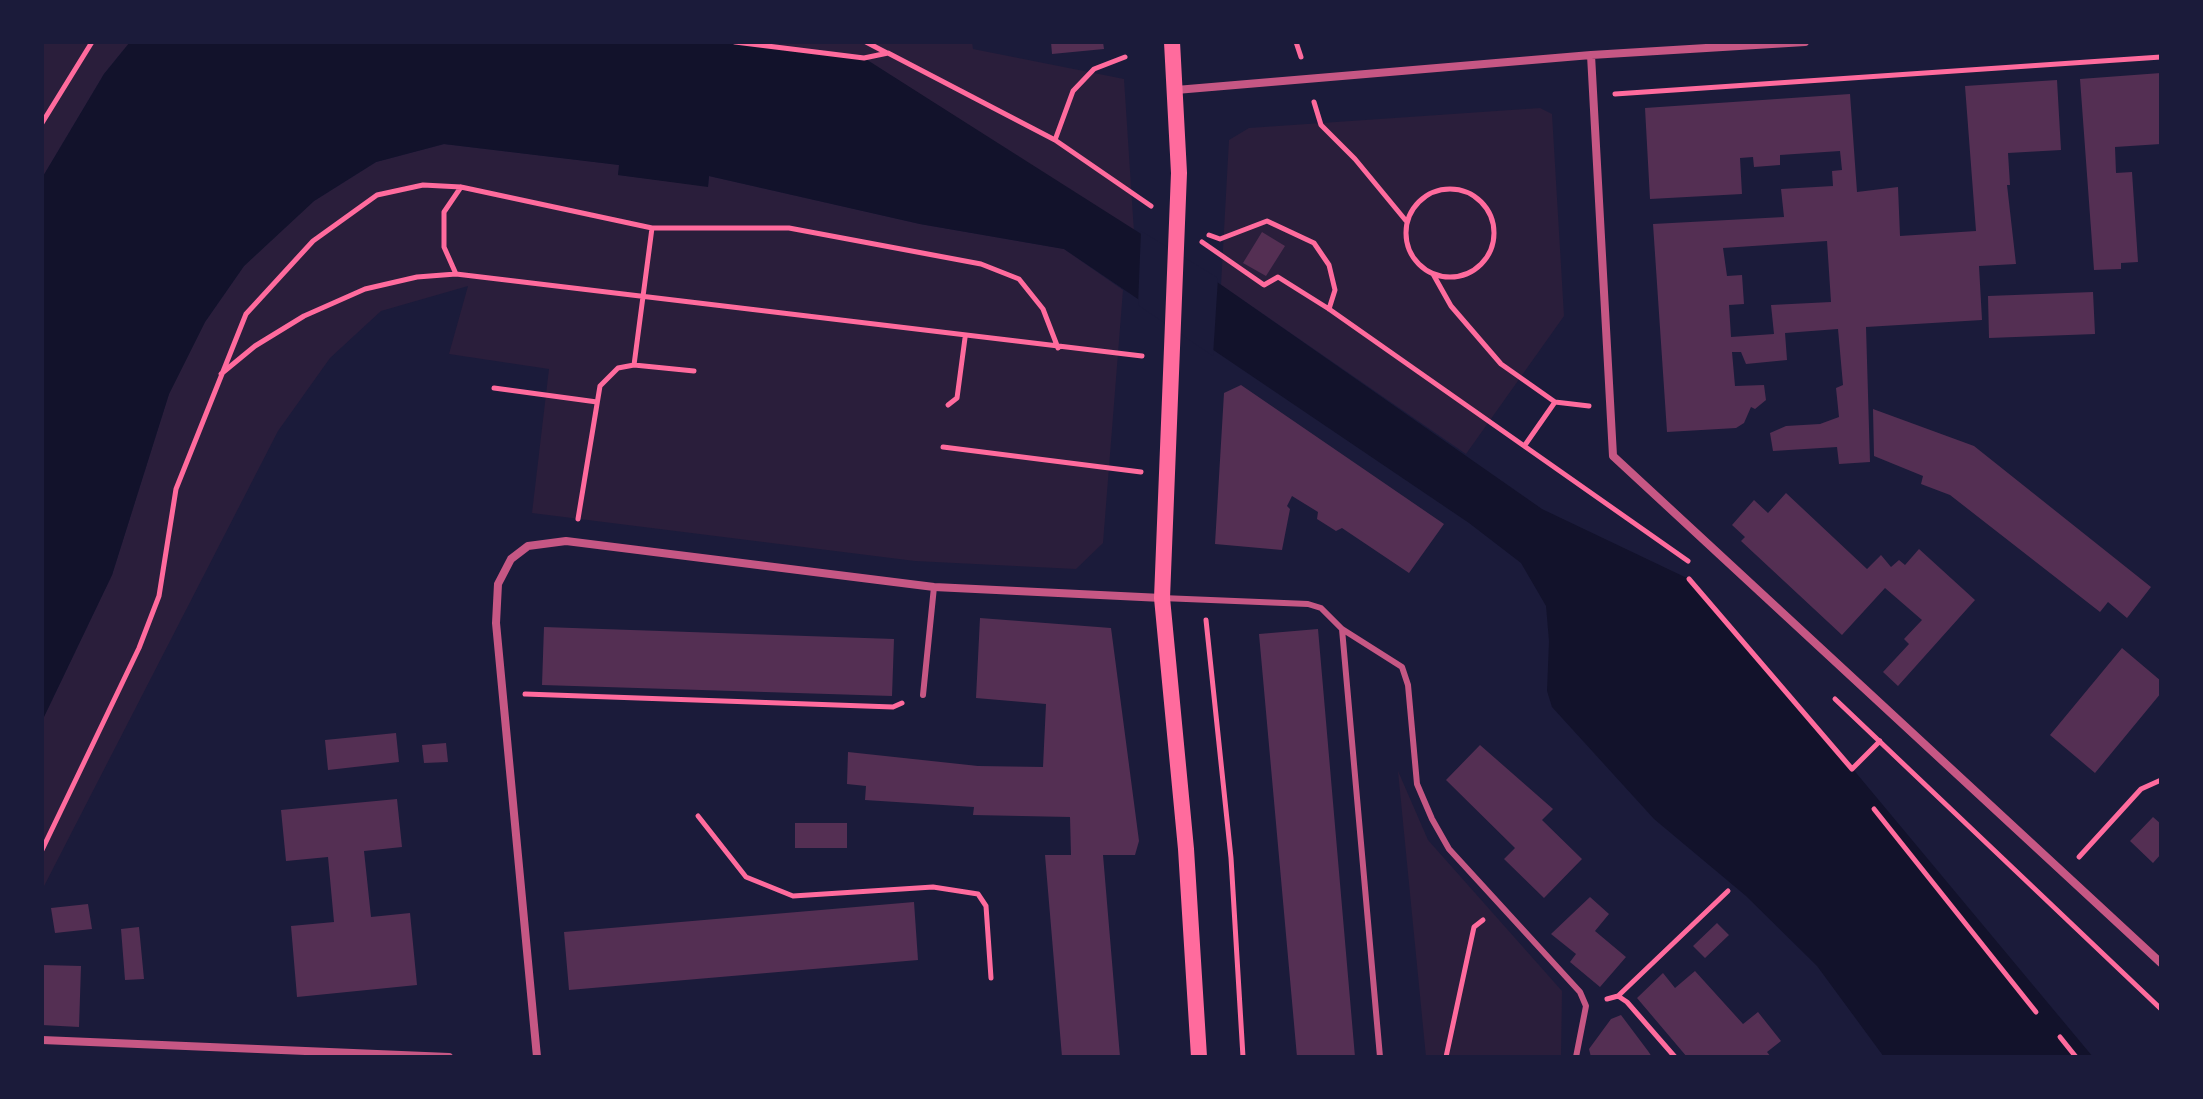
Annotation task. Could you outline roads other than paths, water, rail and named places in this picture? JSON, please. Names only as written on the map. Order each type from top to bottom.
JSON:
[{"type":"main road","points":[[1172,42],[1179,173],[1174,363],[1162,598],[1186,849],[1199,1057]]},
{"type":"street","points":[[1176,90],[1591,55],[1805,42]]},
{"type":"street","points":[[1591,55],[1613,456],[2161,963]]},
{"type":"street","points":[[537,1057],[496,623],[498,584],[511,559],[528,546],[566,541],[934,587],[1162,598]]},
{"type":"street","points":[[42,1040],[449,1057]]},
{"type":"lane","points":[[923,695],[934,587]]},
{"type":"lane","points":[[1162,598],[1308,604],[1321,608],[1342,629],[1402,667],[1408,685],[1417,784],[1449,849],[1580,992],[1586,1006],[1576,1057]]},
{"type":"lane","points":[[1342,629],[1380,1057]]}]
